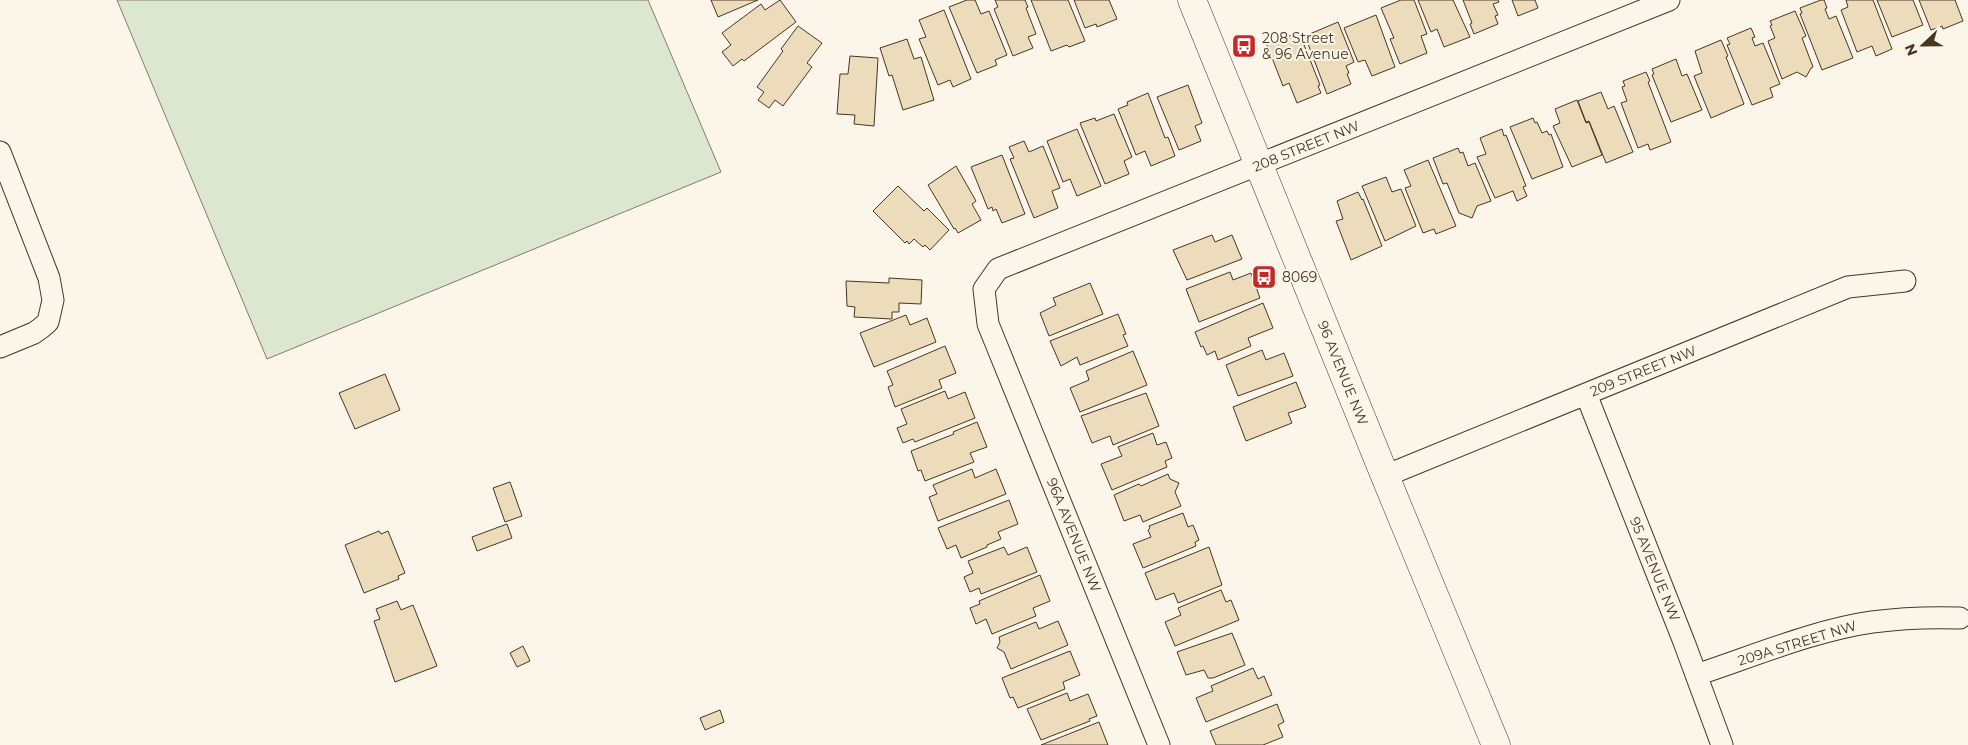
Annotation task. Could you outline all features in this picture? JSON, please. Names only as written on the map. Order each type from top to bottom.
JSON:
[{"type":"street","name":"96 AVENUE NW","points":[[1192,0],[1496,745]]},
{"type":"street","name":"208 STREET NW","points":[[988,324],[984,289],[998,269],[1669,0]]},
{"type":"street","points":[[0,152],[49,278],[53,300],[48,322],[34,333],[0,347]]},
{"type":"street","name":"209 STREET NW","points":[[1385,476],[1848,287],[1905,281]]},
{"type":"street","name":"96A AVENUE NW","points":[[988,324],[1159,745]]},
{"type":"street","name":"95 AVENUE NW","points":[[1586,394],[1722,745]]},
{"type":"street","name":"209A STREET NW","points":[[1696,675],[1824,633],[1871,622],[1914,617],[1960,618]]},
{"type":"green space","points":[[117,0],[648,0],[721,172],[267,359]]},
{"type":"building","points":[[711,0],[758,0],[718,17]]},
{"type":"building","points":[[780,0],[796,22],[744,61],[742,59],[733,66],[722,52],[731,45],[722,33],[761,4],[765,10]]},
{"type":"building","points":[[967,0],[975,0],[981,14],[989,11],[1007,55],[995,60],[997,65],[977,73],[949,7]]},
{"type":"building","points":[[995,0],[1025,0],[1028,7],[1026,8],[1036,34],[1028,37],[1033,48],[1013,56],[994,9],[998,7]]},
{"type":"building","points":[[1031,0],[1068,0],[1085,41],[1051,51]]},
{"type":"building","points":[[1074,0],[1109,0],[1117,19],[1097,27],[1096,24],[1085,28]]},
{"type":"building","points":[[1401,0],[1414,0],[1427,34],[1421,36],[1427,53],[1400,64],[1390,39],[1394,38],[1381,8]]},
{"type":"building","points":[[1418,0],[1453,0],[1470,37],[1444,47],[1437,29],[1431,32]]},
{"type":"building","points":[[1463,0],[1498,0],[1499,2],[1493,4],[1498,15],[1495,16],[1498,24],[1474,34]]},
{"type":"building","points":[[1512,0],[1535,0],[1538,8],[1518,16]]},
{"type":"building","points":[[1824,0],[1829,19],[1836,16],[1853,58],[1822,70],[1800,14],[1802,13],[1800,8]]},
{"type":"building","points":[[1846,0],[1873,0],[1892,49],[1876,56],[1872,46],[1857,52],[1841,10],[1848,7]]},
{"type":"building","points":[[1877,0],[1913,0],[1923,25],[1892,37]]},
{"type":"building","points":[[1919,0],[1955,0],[1963,21],[1943,29],[1942,26],[1931,30]]},
{"type":"building","points":[[944,10],[971,79],[953,87],[950,80],[938,85],[919,39],[926,37],[919,20]]},
{"type":"building","points":[[1795,11],[1806,36],[1802,38],[1813,67],[1806,77],[1797,72],[1782,79],[1768,41],[1775,38],[1770,21]]},
{"type":"building","points":[[1376,15],[1395,67],[1372,76],[1365,60],[1358,62],[1344,28]]},
{"type":"building","points":[[1338,22],[1354,62],[1346,66],[1351,84],[1327,94],[1305,36]]},
{"type":"building","points":[[798,26],[822,43],[807,63],[812,67],[783,106],[775,100],[769,108],[758,100],[764,92],[757,87]]},
{"type":"building","points":[[1751,28],[1755,37],[1752,38],[1755,46],[1763,43],[1780,84],[1770,88],[1773,97],[1752,105],[1727,45],[1730,44],[1727,38]]},
{"type":"building","points":[[1299,32],[1320,85],[1318,86],[1321,93],[1297,103],[1289,83],[1283,86],[1267,45]]},
{"type":"building","points":[[907,39],[914,59],[921,57],[934,100],[903,110],[892,75],[889,76],[880,48]]},
{"type":"building","points":[[1721,40],[1744,104],[1711,118],[1694,76],[1702,73],[1695,51]]},
{"type":"building","points":[[850,56],[878,58],[874,126],[854,124],[855,115],[837,114],[840,74],[848,74]]},
{"type":"building","points":[[1676,59],[1682,76],[1687,74],[1702,110],[1671,122],[1652,75],[1654,74],[1652,69]]},
{"type":"building","points":[[1646,72],[1671,142],[1650,150],[1648,144],[1638,148],[1621,103],[1627,101],[1622,87],[1625,86],[1623,81]]},
{"type":"building","points":[[1188,85],[1202,123],[1195,126],[1201,141],[1179,150],[1157,97]]},
{"type":"building","points":[[1601,92],[1608,109],[1614,106],[1633,152],[1606,163],[1589,121],[1586,122],[1578,101]]},
{"type":"building","points":[[1148,93],[1165,138],[1168,137],[1175,156],[1151,166],[1145,151],[1136,155],[1118,109],[1128,105],[1127,102]]},
{"type":"building","points":[[1577,100],[1586,123],[1589,122],[1602,155],[1572,167],[1553,126],[1560,123],[1555,109]]},
{"type":"building","points":[[1114,114],[1132,157],[1124,161],[1129,174],[1105,184],[1080,123],[1095,118],[1096,121]]},
{"type":"building","points":[[1533,118],[1542,133],[1547,131],[1549,135],[1551,134],[1563,167],[1532,179],[1510,127]]},
{"type":"building","points":[[1077,129],[1101,186],[1077,196],[1070,179],[1063,182],[1047,141]]},
{"type":"building","points":[[1502,129],[1526,186],[1523,187],[1527,196],[1517,201],[1513,191],[1495,198],[1477,157],[1486,154],[1480,138]]},
{"type":"building","points":[[1024,141],[1029,152],[1043,146],[1060,188],[1052,191],[1058,208],[1034,218],[1010,159],[1014,158],[1009,147]]},
{"type":"building","points":[[1458,148],[1460,153],[1463,152],[1468,166],[1475,163],[1491,201],[1477,206],[1472,218],[1459,213],[1447,183],[1443,184],[1433,158]]},
{"type":"building","points":[[1002,155],[1025,214],[1002,223],[996,209],[993,211],[992,207],[988,209],[971,167]]},
{"type":"building","points":[[1428,160],[1456,226],[1436,234],[1434,229],[1423,233],[1405,188],[1411,186],[1404,170]]},
{"type":"building","points":[[956,166],[976,201],[972,204],[981,220],[958,233],[928,185]]},
{"type":"building","points":[[1386,177],[1392,192],[1401,189],[1416,226],[1385,241],[1362,186]]},
{"type":"building","points":[[898,186],[924,211],[927,208],[949,230],[930,250],[914,239],[909,244],[907,241],[905,243],[873,211]]},
{"type":"building","points":[[1358,192],[1363,199],[1382,246],[1351,260],[1336,221],[1343,219],[1337,201]]},
{"type":"building","points":[[1212,235],[1215,242],[1232,235],[1242,259],[1187,280],[1173,250]]},
{"type":"building","points":[[1230,272],[1233,280],[1251,273],[1260,298],[1199,322],[1186,289]]},
{"type":"building","points":[[889,278],[922,280],[921,304],[899,303],[899,312],[892,312],[892,319],[854,317],[855,307],[847,306],[846,281],[889,283]]},
{"type":"building","points":[[1090,283],[1103,314],[1049,336],[1040,313],[1056,305],[1053,298]]},
{"type":"building","points":[[1263,303],[1273,328],[1248,338],[1251,346],[1218,360],[1215,351],[1207,355],[1203,346],[1201,347],[1195,332]]},
{"type":"building","points":[[1118,314],[1126,334],[1123,335],[1128,346],[1080,365],[1077,357],[1061,366],[1050,341]]},
{"type":"building","points":[[906,315],[910,325],[927,318],[936,342],[874,367],[860,333]]},
{"type":"building","points":[[945,346],[956,373],[939,380],[942,388],[895,407],[888,387],[893,385],[887,371]]},
{"type":"building","points":[[1262,350],[1266,360],[1284,353],[1293,376],[1238,396],[1226,365]]},
{"type":"building","points":[[1133,351],[1147,385],[1080,412],[1070,388],[1089,380],[1086,371]]},
{"type":"building","points":[[385,374],[400,410],[355,429],[339,393]]},
{"type":"building","points":[[1296,382],[1306,407],[1288,413],[1292,423],[1246,441],[1233,407]]},
{"type":"building","points":[[945,391],[948,399],[965,392],[975,418],[915,442],[913,439],[903,443],[897,428],[907,424],[901,409]]},
{"type":"building","points":[[1146,393],[1159,426],[1113,445],[1110,436],[1092,443],[1081,416]]},
{"type":"building","points":[[977,422],[987,447],[970,453],[974,462],[925,481],[921,470],[918,471],[911,451],[954,434],[953,432]]},
{"type":"building","points":[[1153,433],[1157,445],[1166,442],[1172,458],[1165,461],[1167,467],[1112,490],[1101,464],[1122,456],[1118,447]]},
{"type":"building","points":[[972,469],[975,478],[996,469],[1006,494],[938,521],[929,497],[937,494],[933,485]]},
{"type":"building","points":[[1168,474],[1170,479],[1179,483],[1175,492],[1181,506],[1143,522],[1140,515],[1124,521],[1114,495]]},
{"type":"building","points":[[510,482],[522,516],[505,522],[493,488]]},
{"type":"building","points":[[1009,500],[1018,524],[998,532],[1001,539],[961,558],[956,545],[947,549],[938,528]]},
{"type":"building","points":[[1183,513],[1188,527],[1193,525],[1199,540],[1195,542],[1196,546],[1143,568],[1133,544],[1151,537],[1148,530],[1149,526]]},
{"type":"building","points":[[507,524],[512,538],[477,551],[472,537]]},
{"type":"building","points":[[379,531],[381,534],[388,531],[405,573],[398,576],[399,579],[364,593],[345,545]]},
{"type":"building","points":[[1004,547],[1008,555],[1027,547],[1037,572],[981,594],[979,588],[970,592],[964,577],[973,573],[968,561]]},
{"type":"building","points":[[1209,547],[1222,585],[1178,603],[1174,593],[1156,600],[1145,573]]},
{"type":"building","points":[[1040,575],[1050,601],[1033,608],[1036,616],[992,634],[986,619],[976,624],[970,608],[980,604],[979,601]]},
{"type":"building","points":[[1221,590],[1226,602],[1231,600],[1239,620],[1175,646],[1165,622],[1181,615],[1178,608]]},
{"type":"building","points":[[397,601],[401,610],[413,605],[437,666],[395,682],[374,621],[380,619],[376,609]]},
{"type":"building","points":[[1058,621],[1068,645],[1011,669],[1004,652],[997,648],[1000,642],[999,637],[1036,622],[1039,629]]},
{"type":"building","points":[[1232,633],[1245,665],[1213,678],[1208,678],[1204,670],[1186,675],[1177,652]]},
{"type":"building","points":[[523,646],[530,661],[517,667],[510,653]]},
{"type":"building","points":[[1070,651],[1080,675],[1063,682],[1065,689],[1018,708],[1013,697],[1010,698],[1002,678]]},
{"type":"building","points":[[1253,668],[1258,679],[1264,676],[1272,695],[1206,722],[1196,698],[1213,691],[1211,686]]},
{"type":"building","points":[[1067,693],[1070,701],[1088,694],[1097,716],[1089,719],[1090,721],[1041,740],[1027,709]]},
{"type":"building","points":[[1277,704],[1284,722],[1278,725],[1283,737],[1263,745],[1216,745],[1210,731]]},
{"type":"building","points":[[720,710],[724,722],[705,730],[700,718]]},
{"type":"building","points":[[1099,722],[1108,745],[1041,745]]},
{"type":"place","name":"208 Street & 96 Avenue","points":[[1244,46]]},
{"type":"place","name":"8069","points":[[1264,277]]}]
